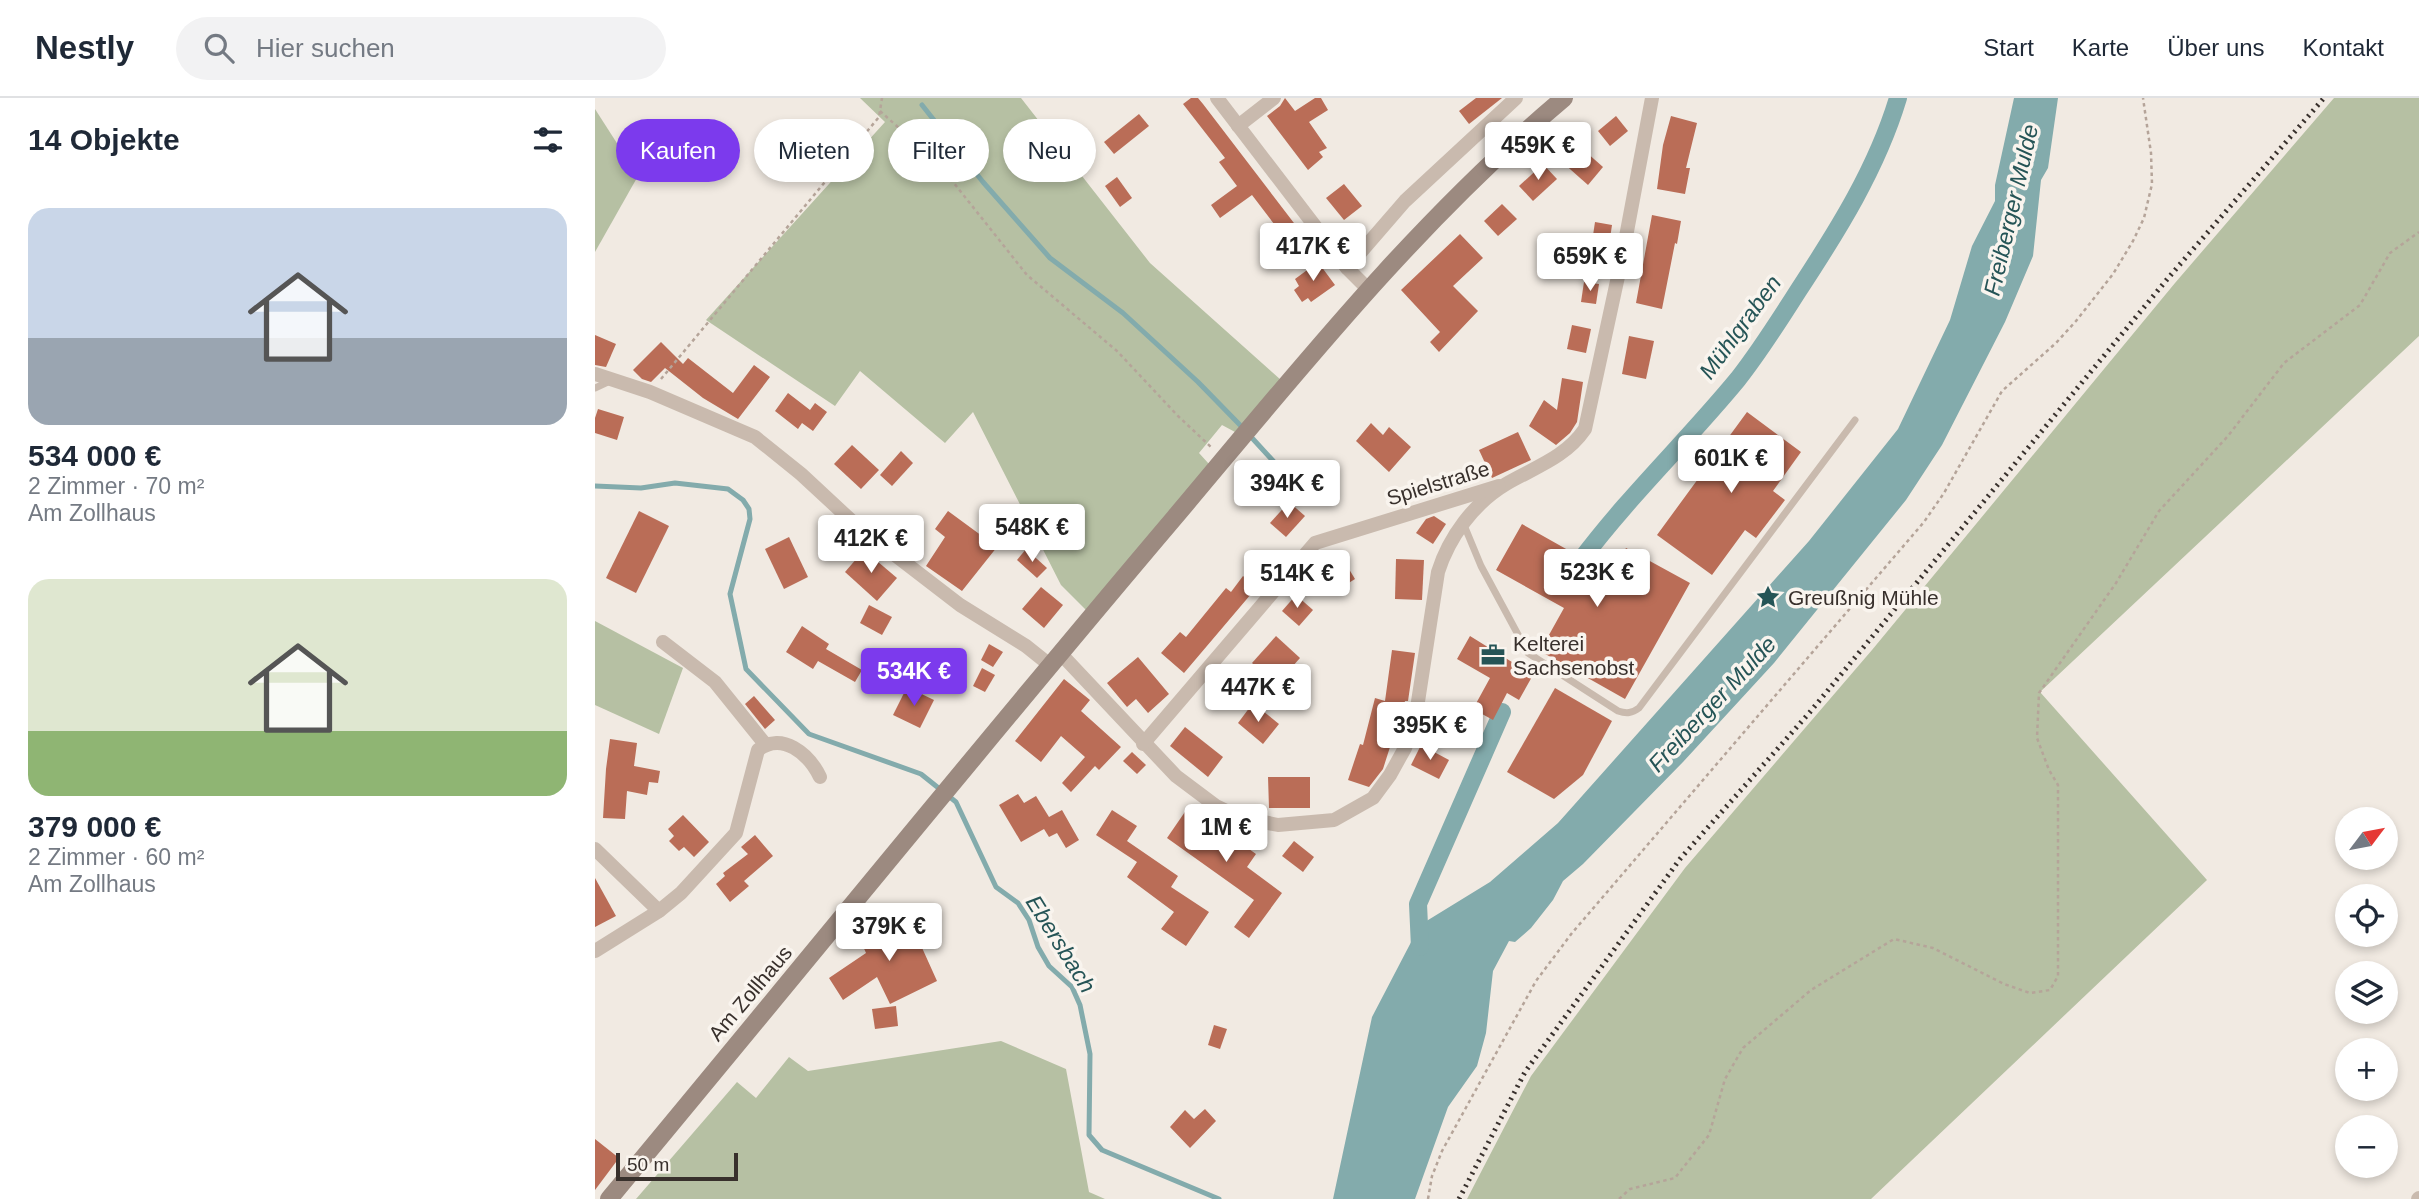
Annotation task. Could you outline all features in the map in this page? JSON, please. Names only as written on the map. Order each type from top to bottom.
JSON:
[{"type":"main road","name":"Am Zollhaus","points":[[609,1199],[1224,458],[1368,289],[1461,190],[1564,98]]},
{"type":"street","points":[[1217,98],[1347,268],[1368,289]]},
{"type":"street","points":[[1238,126],[1274,98]]},
{"type":"street","points":[[1347,268],[1405,201],[1516,98]]},
{"type":"street","points":[[595,374],[650,392],[755,437],[801,474],[856,526],[960,605],[1026,646],[1056,660],[1186,785],[1216,806],[1239,817],[1278,825],[1334,820],[1373,798],[1405,748],[1415,721],[1438,572],[1445,549],[1482,501],[1505,484],[1548,463],[1575,444],[1585,429],[1653,98]]},
{"type":"street","name":"Spielstraße","points":[[1143,744],[1315,543],[1505,484]]},
{"type":"street","points":[[663,642],[715,682],[765,744]]},
{"type":"street","points":[[595,951],[659,911],[701,873],[736,832],[758,750],[765,744],[780,741],[793,747],[814,765],[820,777]]},
{"type":"street","points":[[595,849],[659,911]]},
{"type":"lane","points":[[595,388],[613,380]]},
{"type":"lane","points":[[1463,524],[1481,566],[1528,653],[1618,711],[1634,712],[1855,420]]},
{"type":"path","points":[[650,392],[879,117],[882,98]]},
{"type":"path","points":[[1428,1199],[1432,1176],[1442,1151],[1536,981],[1565,942],[1924,522],[1944,493],[2002,391],[2056,343],[2113,274],[2144,218],[2152,184],[2151,153],[2143,98]]},
{"type":"path","points":[[880,111],[938,163],[1027,275],[1117,351],[1178,416],[1224,458]]},
{"type":"path","points":[[1619,1199],[1630,1189],[1675,1178],[1709,1135],[1725,1079],[1744,1048],[1811,990],[1894,939],[1933,948],[2004,984],[2030,993],[2050,990],[2057,976],[2058,785],[2037,738],[2039,693],[2116,583],[2159,511],[2228,436],[2284,363],[2360,304],[2390,253],[2419,232]]},
{"type":"green space","points":[[860,98],[1021,98],[1037,119],[1003,119],[1003,182],[1087,182],[1150,263],[1281,380],[1235,432],[1222,425],[1199,453],[1209,464],[1086,610],[1061,585],[973,412],[945,443],[860,371],[835,406],[706,320],[831,182],[874,182],[874,134],[885,122]]},
{"type":"green space","points":[[2334,98],[2419,98],[2419,336],[2040,692],[2207,880],[1871,1199],[1467,1199],[1531,1076],[1685,868],[1872,650],[2175,283]]},
{"type":"green space","points":[[595,109],[616,142],[616,182],[635,182],[595,252]]},
{"type":"green space","points":[[595,621],[683,668],[659,734],[595,705]]},
{"type":"green space","points":[[1001,1041],[1066,1069],[1089,1192],[1105,1199],[636,1199],[737,1082],[756,1098],[789,1057],[808,1071]]},
{"type":"water","name":"Freiberger Mulde","points":[[2014,98],[2058,98],[2048,168],[2041,180],[2033,256],[2005,322],[1942,445],[1906,500],[1774,663],[1683,762],[1563,881],[1553,900],[1531,928],[1515,942],[1509,941],[1493,971],[1486,1033],[1477,1066],[1448,1107],[1415,1199],[1333,1199],[1372,1017],[1420,925],[1490,882],[1558,823],[1809,541],[1898,429],[1950,320],[1972,246],[1995,201],[1995,185]]},
{"type":"building","points":[[1191,98],[1198,98],[1203,104],[1297,227],[1284,237],[1252,195],[1220,218],[1211,205],[1237,186],[1219,162],[1225,158],[1183,104]]},
{"type":"building","points":[[1285,98],[1295,111],[1315,98],[1321,98],[1328,110],[1309,122],[1327,148],[1319,152],[1323,157],[1308,170],[1267,116],[1280,106]]},
{"type":"building","points":[[1476,98],[1502,98],[1469,124],[1459,111]]},
{"type":"building","points":[[1139,114],[1149,126],[1114,154],[1104,142]]},
{"type":"building","points":[[1616,116],[1628,131],[1610,146],[1598,131]]},
{"type":"building","points":[[1671,116],[1697,123],[1686,168],[1690,168],[1685,194],[1657,189],[1663,145]]},
{"type":"building","points":[[1577,144],[1603,167],[1588,185],[1562,162]]},
{"type":"building","points":[[1543,164],[1557,179],[1533,201],[1519,186]]},
{"type":"building","points":[[1117,177],[1132,198],[1120,207],[1105,186]]},
{"type":"building","points":[[1344,184],[1362,206],[1344,220],[1326,198]]},
{"type":"building","points":[[1502,204],[1517,219],[1498,236],[1484,221]]},
{"type":"building","points":[[1652,215],[1681,221],[1662,309],[1636,303]]},
{"type":"building","points":[[1595,222],[1612,225],[1609,245],[1592,242]]},
{"type":"building","points":[[1460,234],[1483,258],[1453,286],[1478,311],[1439,352],[1430,342],[1440,332],[1401,290]]},
{"type":"building","points":[[1318,262],[1335,285],[1311,302],[1308,298],[1302,302],[1294,290],[1299,286],[1295,279]]},
{"type":"building","points":[[1584,282],[1599,284],[1596,304],[1581,302]]},
{"type":"building","points":[[1572,325],[1591,329],[1586,353],[1567,349]]},
{"type":"building","points":[[595,335],[616,344],[606,367],[595,365]]},
{"type":"building","points":[[1629,336],[1654,341],[1646,379],[1622,374]]},
{"type":"building","points":[[661,342],[683,364],[688,358],[733,393],[754,365],[770,377],[738,419],[703,398],[665,368],[651,382],[642,379],[633,370]]},
{"type":"building","points":[[1562,378],[1583,382],[1577,422],[1570,433],[1556,445],[1529,426],[1544,400],[1557,410]]},
{"type":"building","points":[[788,393],[810,410],[815,403],[827,412],[813,431],[802,423],[798,429],[775,411]]},
{"type":"building","points":[[598,409],[624,417],[617,440],[595,433]]},
{"type":"building","points":[[1747,412],[1801,452],[1773,491],[1785,500],[1756,538],[1745,530],[1712,575],[1657,535]]},
{"type":"building","points":[[1371,423],[1383,435],[1389,427],[1411,447],[1389,472],[1356,441]]},
{"type":"building","points":[[1518,432],[1531,460],[1492,478],[1479,450]]},
{"type":"building","points":[[852,445],[879,470],[861,489],[834,464]]},
{"type":"building","points":[[901,451],[913,463],[892,486],[880,475]]},
{"type":"building","points":[[1289,502],[1305,516],[1286,537],[1270,523]]},
{"type":"building","points":[[639,511],[669,526],[636,593],[606,578]]},
{"type":"building","points":[[948,511],[997,547],[962,591],[926,566],[945,537],[935,529]]},
{"type":"building","points":[[1434,516],[1446,524],[1433,544],[1416,533],[1426,519]]},
{"type":"building","points":[[1522,524],[1575,554],[1568,566],[1605,586],[1626,548],[1690,583],[1625,699],[1540,651],[1564,608],[1496,570]]},
{"type":"building","points":[[789,537],[808,577],[784,589],[765,549]]},
{"type":"building","points":[[1026,549],[1047,568],[1037,578],[1017,560]]},
{"type":"building","points":[[864,550],[897,578],[877,601],[845,572]]},
{"type":"building","points":[[1341,556],[1355,579],[1328,596],[1313,573]]},
{"type":"building","points":[[1396,559],[1424,560],[1422,600],[1395,599]]},
{"type":"building","points":[[1243,576],[1257,587],[1184,673],[1161,653],[1180,632],[1186,637],[1226,588],[1231,592]]},
{"type":"building","points":[[1041,587],[1063,605],[1044,628],[1022,609]]},
{"type":"building","points":[[1296,595],[1313,610],[1299,626],[1282,611]]},
{"type":"building","points":[[869,605],[892,617],[882,635],[860,623]]},
{"type":"building","points":[[802,626],[829,644],[826,649],[862,670],[855,682],[818,661],[813,669],[786,652]]},
{"type":"building","points":[[1276,636],[1300,658],[1276,685],[1252,663]]},
{"type":"building","points":[[1470,636],[1533,675],[1519,700],[1507,693],[1493,720],[1473,709],[1490,678],[1457,659]]},
{"type":"building","points":[[989,644],[1003,652],[993,667],[981,660]]},
{"type":"building","points":[[1392,650],[1415,653],[1408,701],[1405,701],[1393,747],[1390,747],[1383,769],[1369,787],[1348,780],[1360,744],[1363,745],[1375,698],[1385,701]]},
{"type":"building","points":[[1138,657],[1169,694],[1148,713],[1136,699],[1127,707],[1107,683]]},
{"type":"building","points":[[982,668],[995,675],[985,692],[973,686]]},
{"type":"building","points":[[1064,679],[1090,700],[1081,711],[1121,747],[1099,770],[1095,766],[1071,792],[1062,783],[1085,757],[1061,736],[1041,762],[1015,741]]},
{"type":"building","points":[[907,687],[934,700],[920,728],[893,715]]},
{"type":"building","points":[[1555,688],[1612,721],[1583,775],[1554,799],[1507,772]]},
{"type":"building","points":[[754,696],[775,720],[765,729],[745,704]]},
{"type":"building","points":[[1253,703],[1279,724],[1263,744],[1238,723]]},
{"type":"building","points":[[1185,727],[1223,757],[1208,777],[1170,746]]},
{"type":"building","points":[[610,739],[637,743],[634,766],[660,771],[658,783],[649,782],[647,795],[627,791],[625,819],[603,818]]},
{"type":"building","points":[[1421,745],[1449,760],[1439,779],[1411,765]]},
{"type":"building","points":[[1132,752],[1146,765],[1137,774],[1123,761]]},
{"type":"building","points":[[1268,777],[1310,777],[1310,808],[1269,808]]},
{"type":"building","points":[[1018,794],[1024,803],[1036,796],[1049,817],[1062,810],[1079,840],[1066,848],[1057,833],[1049,837],[1044,829],[1021,842],[999,805]]},
{"type":"building","points":[[1189,806],[1256,854],[1247,867],[1282,893],[1249,938],[1234,927],[1254,900],[1167,838]]},
{"type":"building","points":[[1112,810],[1137,826],[1127,841],[1178,876],[1171,887],[1209,912],[1186,946],[1161,929],[1174,912],[1127,877],[1137,862],[1096,835]]},
{"type":"building","points":[[683,815],[709,842],[694,857],[684,847],[679,851],[669,841],[674,836],[668,829]]},
{"type":"building","points":[[755,835],[773,856],[744,881],[749,886],[730,902],[716,884],[725,876],[723,873],[748,854],[741,847]]},
{"type":"building","points":[[1294,841],[1314,857],[1303,872],[1282,856]]},
{"type":"building","points":[[595,878],[616,916],[595,927]]},
{"type":"building","points":[[905,910],[937,981],[890,1004],[877,977],[843,1000],[829,978],[866,953],[862,944],[885,933],[881,922]]},
{"type":"building","points":[[896,1006],[898,1026],[875,1029],[872,1009]]},
{"type":"building","points":[[1214,1025],[1227,1029],[1220,1049],[1208,1045]]},
{"type":"building","points":[[1205,1109],[1216,1121],[1190,1148],[1170,1127],[1185,1110],[1194,1119]]},
{"type":"building","points":[[595,1139],[619,1158],[595,1190]]},
{"type":"waterway","name":"Mühlgraben","points":[[1581,560],[1619,513],[1719,402],[1762,347],[1855,198],[1879,149],[1898,98]]},
{"type":"waterway","points":[[922,105],[983,182],[1050,258],[1123,313],[1240,425]]},
{"type":"waterway","points":[[1253,439],[1298,488]]},
{"type":"waterway","name":"Ebersbach","points":[[595,486],[641,488],[675,483],[728,489],[743,500],[749,509],[750,519],[730,594],[746,669],[809,734],[921,774],[956,802],[996,887],[1018,903],[1029,920],[1038,947],[1049,966],[1072,987],[1080,1005],[1090,1054],[1089,1135],[1102,1150],[1219,1199]]},
{"type":"waterway","name":"Mühlgraben","points":[[1420,947],[1418,904],[1502,712]]},
{"type":"railway","points":[[1459,1199],[1525,1072],[1680,859],[1810,712],[2169,277],[2324,98]]},
{"type":"place","name":"Greußnig Mühle","points":[[1768,597]]},
{"type":"place","name":"Kelterei Sachsenobst","points":[[1493,655]]}]
